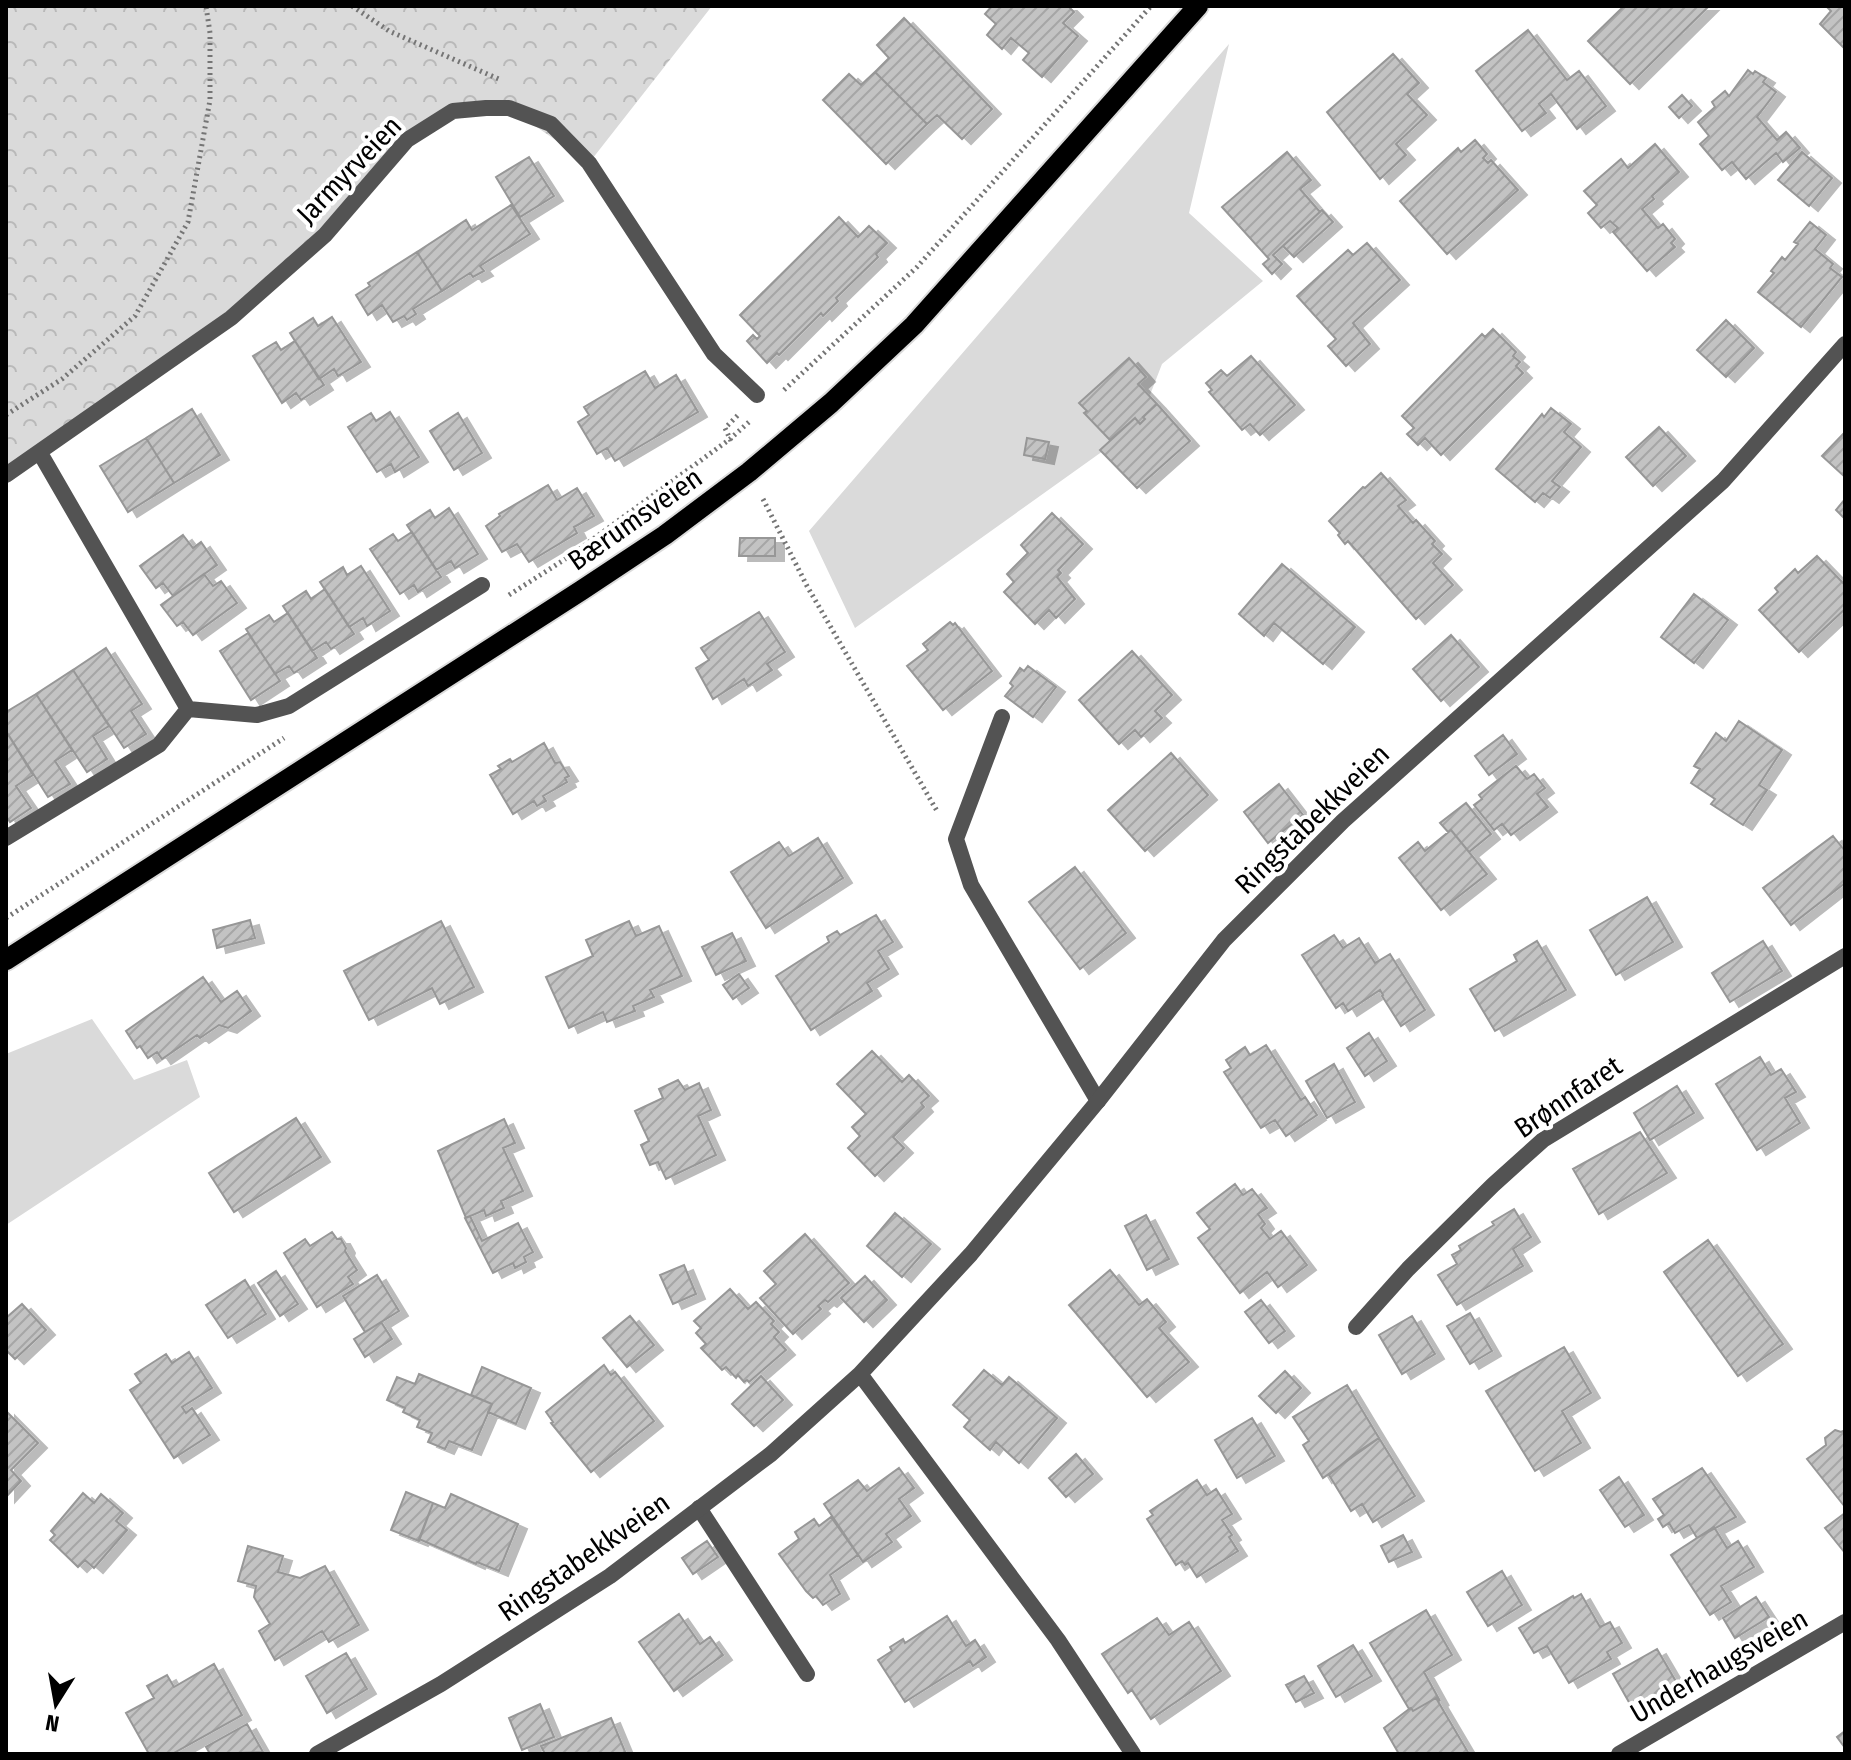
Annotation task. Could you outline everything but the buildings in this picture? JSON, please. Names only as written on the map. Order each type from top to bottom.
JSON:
[{"type":"main road","name":"Bærumsveien","points":[[6,960],[582,590],[665,535],[749,472],[831,403],[914,325],[1198,6]]},
{"type":"street","name":"Jarmyrveien","points":[[6,475],[231,318],[325,235],[407,140],[453,111],[509,108],[551,124],[589,163],[714,354],[753,391]]},
{"type":"street","name":"Ringstabekkveien","points":[[317,1754],[441,1684],[597,1584],[771,1454],[860,1374],[971,1254],[1235,929],[1343,821],[1723,481],[1845,344]]},
{"type":"street","points":[[40,453],[188,709]]},
{"type":"street","points":[[188,709],[257,715],[289,706],[482,585]]},
{"type":"street","points":[[6,838],[159,745],[188,709]]},
{"type":"street","points":[[1002,717],[956,839],[971,885],[1098,1101]]},
{"type":"street","name":"Brønnfaret","points":[[1356,1327],[1440,1238],[1543,1140],[1845,956]]},
{"type":"street","points":[[860,1374],[1058,1640],[1133,1754]]},
{"type":"street","points":[[699,1508],[807,1674]]},
{"type":"street","name":"Underhaugsveien","points":[[1619,1754],[1845,1622]]},
{"type":"path","points":[[6,415],[62,379],[135,316],[188,222],[210,100],[210,33],[206,6]]},
{"type":"path","points":[[352,6],[389,31],[500,79],[509,108]]},
{"type":"path","points":[[779,395],[917,267],[1151,6]]},
{"type":"path","points":[[739,452],[725,428],[748,406],[753,391]]},
{"type":"path","points":[[504,598],[570,556],[730,439],[758,414]]},
{"type":"path","points":[[758,489],[807,586],[925,792]]},
{"type":"path","points":[[6,918],[294,732]]},
{"type":"green space","points":[[6,6],[712,6],[589,163],[509,108],[453,111],[407,140],[325,235],[231,318],[6,475]]},
{"type":"green space","points":[[1229,44],[1189,213],[1263,281],[1162,364],[1138,426],[855,628],[809,531]]},
{"type":"green space","points":[[92,1019],[134,1080],[187,1060],[200,1097],[6,1225],[6,1054]]}]
